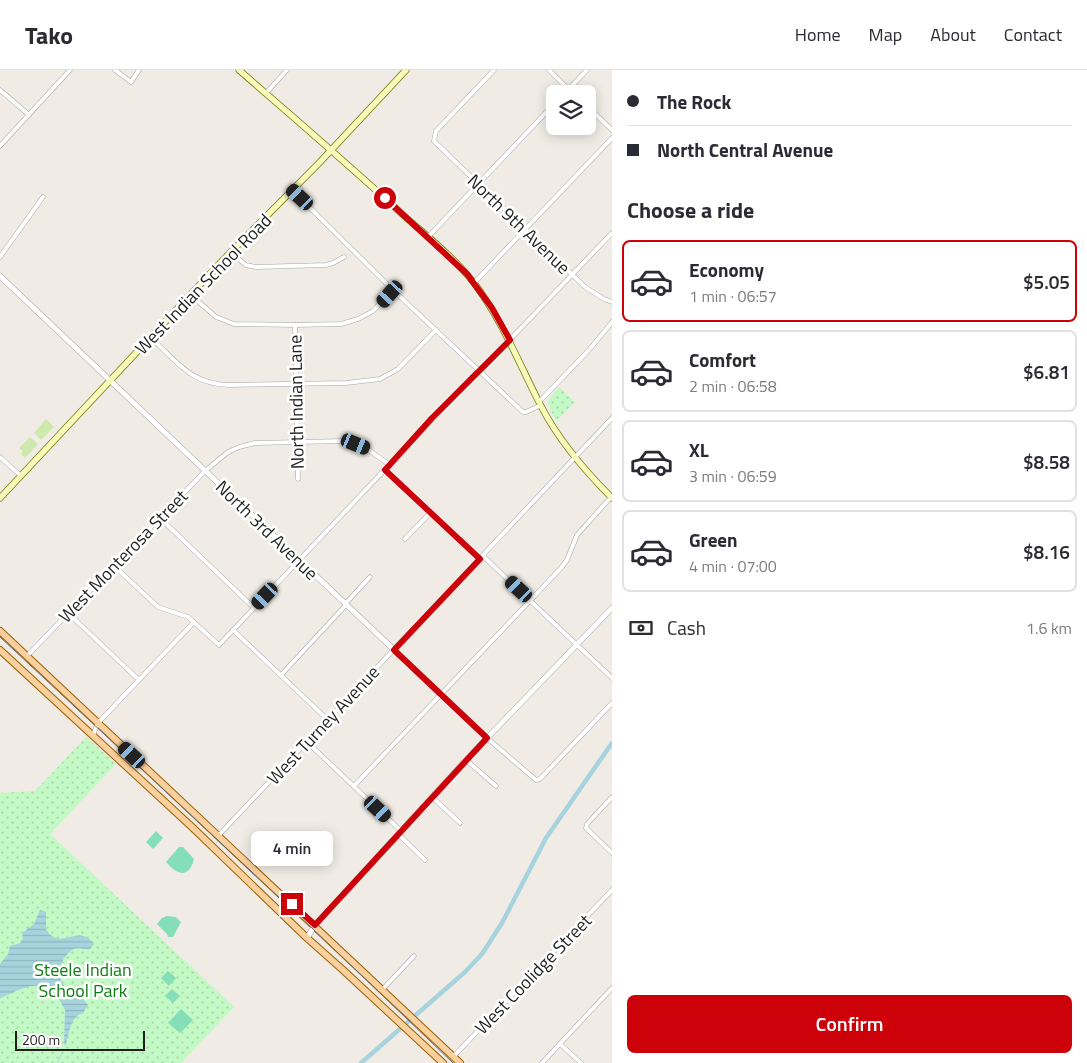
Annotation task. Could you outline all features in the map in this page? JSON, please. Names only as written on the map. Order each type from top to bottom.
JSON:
[{"type":"main road","points":[[239,70],[428,237],[474,283],[492,308],[510,340],[540,404],[561,440],[574,458],[612,497]]},
{"type":"main road","name":"West Indian School Road","points":[[0,498],[406,70]]},
{"type":"main road","points":[[0,630],[460,1063]]},
{"type":"main road","points":[[0,650],[192,827],[306,938],[443,1063]]},
{"type":"street","points":[[0,146],[70,70]]},
{"type":"street","points":[[115,70],[131,82],[139,70]]},
{"type":"street","points":[[266,93],[286,70]]},
{"type":"street","name":"North 9th Avenue","points":[[494,70],[436,130],[434,137],[436,144],[585,287],[612,302]]},
{"type":"street","points":[[549,70],[565,85]]},
{"type":"street","points":[[573,85],[587,70]]},
{"type":"street","points":[[0,90],[29,115]]},
{"type":"street","points":[[428,237],[546,113]]},
{"type":"street","points":[[596,115],[612,130]]},
{"type":"street","points":[[474,283],[612,138]]},
{"type":"street","points":[[292,190],[393,290],[523,412],[540,404],[590,350],[612,322]]},
{"type":"street","points":[[0,257],[44,197]]},
{"type":"street","points":[[114,566],[158,607],[166,611],[182,614],[194,622],[219,645],[612,233]]},
{"type":"street","points":[[231,253],[246,265],[256,267],[326,265],[344,257]]},
{"type":"street","name":"North 3rd Avenue","points":[[0,276],[345,605],[487,738],[536,780],[612,703]]},
{"type":"street","points":[[191,295],[213,316],[234,324],[341,324],[358,319],[373,311],[393,290]]},
{"type":"street","name":"North Indian Lane","points":[[295,325],[298,479]]},
{"type":"street","points":[[151,338],[190,375],[203,382],[229,385],[346,383],[380,378],[398,369],[436,330]]},
{"type":"street","name":"West Turney Avenue","points":[[218,836],[612,418]]},
{"type":"street","name":"West Monterosa Street","points":[[27,656],[205,471],[220,457],[239,447],[255,443],[344,441],[366,448],[390,465]]},
{"type":"street","points":[[0,457],[21,476]]},
{"type":"street","points":[[385,470],[480,559]]},
{"type":"street","points":[[354,786],[562,567],[567,560],[577,535],[612,497]]},
{"type":"street","points":[[405,539],[430,513]]},
{"type":"street","points":[[160,518],[254,608]]},
{"type":"street","points":[[483,556],[612,678]]},
{"type":"street","points":[[281,675],[370,577]]},
{"type":"street","points":[[306,938],[315,925],[466,760],[612,608]]},
{"type":"street","points":[[69,614],[139,680]]},
{"type":"street","points":[[93,735],[98,723],[194,622]]},
{"type":"street","points":[[233,630],[328,720]]},
{"type":"street","points":[[307,742],[354,786],[425,860]]},
{"type":"street","points":[[466,760],[496,786]]},
{"type":"street","points":[[432,797],[460,823]]},
{"type":"street","points":[[612,797],[587,824],[586,828],[612,853]]},
{"type":"street","name":"West Coolidge Street","points":[[454,1057],[612,890]]},
{"type":"street","points":[[382,990],[414,956]]},
{"type":"street","points":[[542,1063],[612,988]]},
{"type":"street","points":[[560,1044],[581,1063]]},
{"type":"green space","points":[[559,387],[575,402],[556,421],[547,402]]},
{"type":"green space","points":[[46,419],[54,427],[41,440],[34,433]]},
{"type":"green space","points":[[30,437],[38,444],[25,458],[21,454],[23,451],[19,448]]},
{"type":"green space","name":"Steele Indian School Park","points":[[86,737],[116,764],[50,834],[234,1007],[181,1063],[0,1063],[0,793],[35,791]]},
{"type":"green space","points":[[156,831],[163,838],[153,849],[146,842]]},
{"type":"green space","points":[[179,847],[183,847],[194,859],[189,870],[182,873],[174,870],[166,862]]},
{"type":"green space","points":[[167,916],[176,917],[181,922],[173,937],[168,937],[157,924],[162,918]]},
{"type":"green space","points":[[168,971],[176,978],[169,986],[161,978]]},
{"type":"green space","points":[[172,989],[180,996],[173,1003],[165,996]]},
{"type":"green space","points":[[181,1009],[193,1020],[180,1033],[168,1023]]},
{"type":"water","points":[[40,910],[46,912],[46,929],[51,936],[63,938],[82,936],[88,938],[94,944],[90,949],[74,949],[66,955],[61,965],[60,975],[63,984],[88,1005],[83,1013],[75,1018],[69,1031],[66,1045],[64,1044],[65,1010],[54,990],[46,987],[32,986],[0,998],[0,964],[8,954],[10,946],[20,943],[23,938],[22,933],[34,924]]},
{"type":"waterway","points":[[361,1063],[465,972],[482,954],[502,923],[546,838],[612,743]]},
{"type":"waterway","points":[[57,1063],[63,1052]]},
{"type":"tram line","points":[[0,637],[313,929],[453,1063]]},
{"type":"route","points":[[292,904],[315,925],[487,738],[394,650],[480,559],[385,470],[478,370],[479,372],[510,340],[492,308],[467,274],[385,198]]}]
